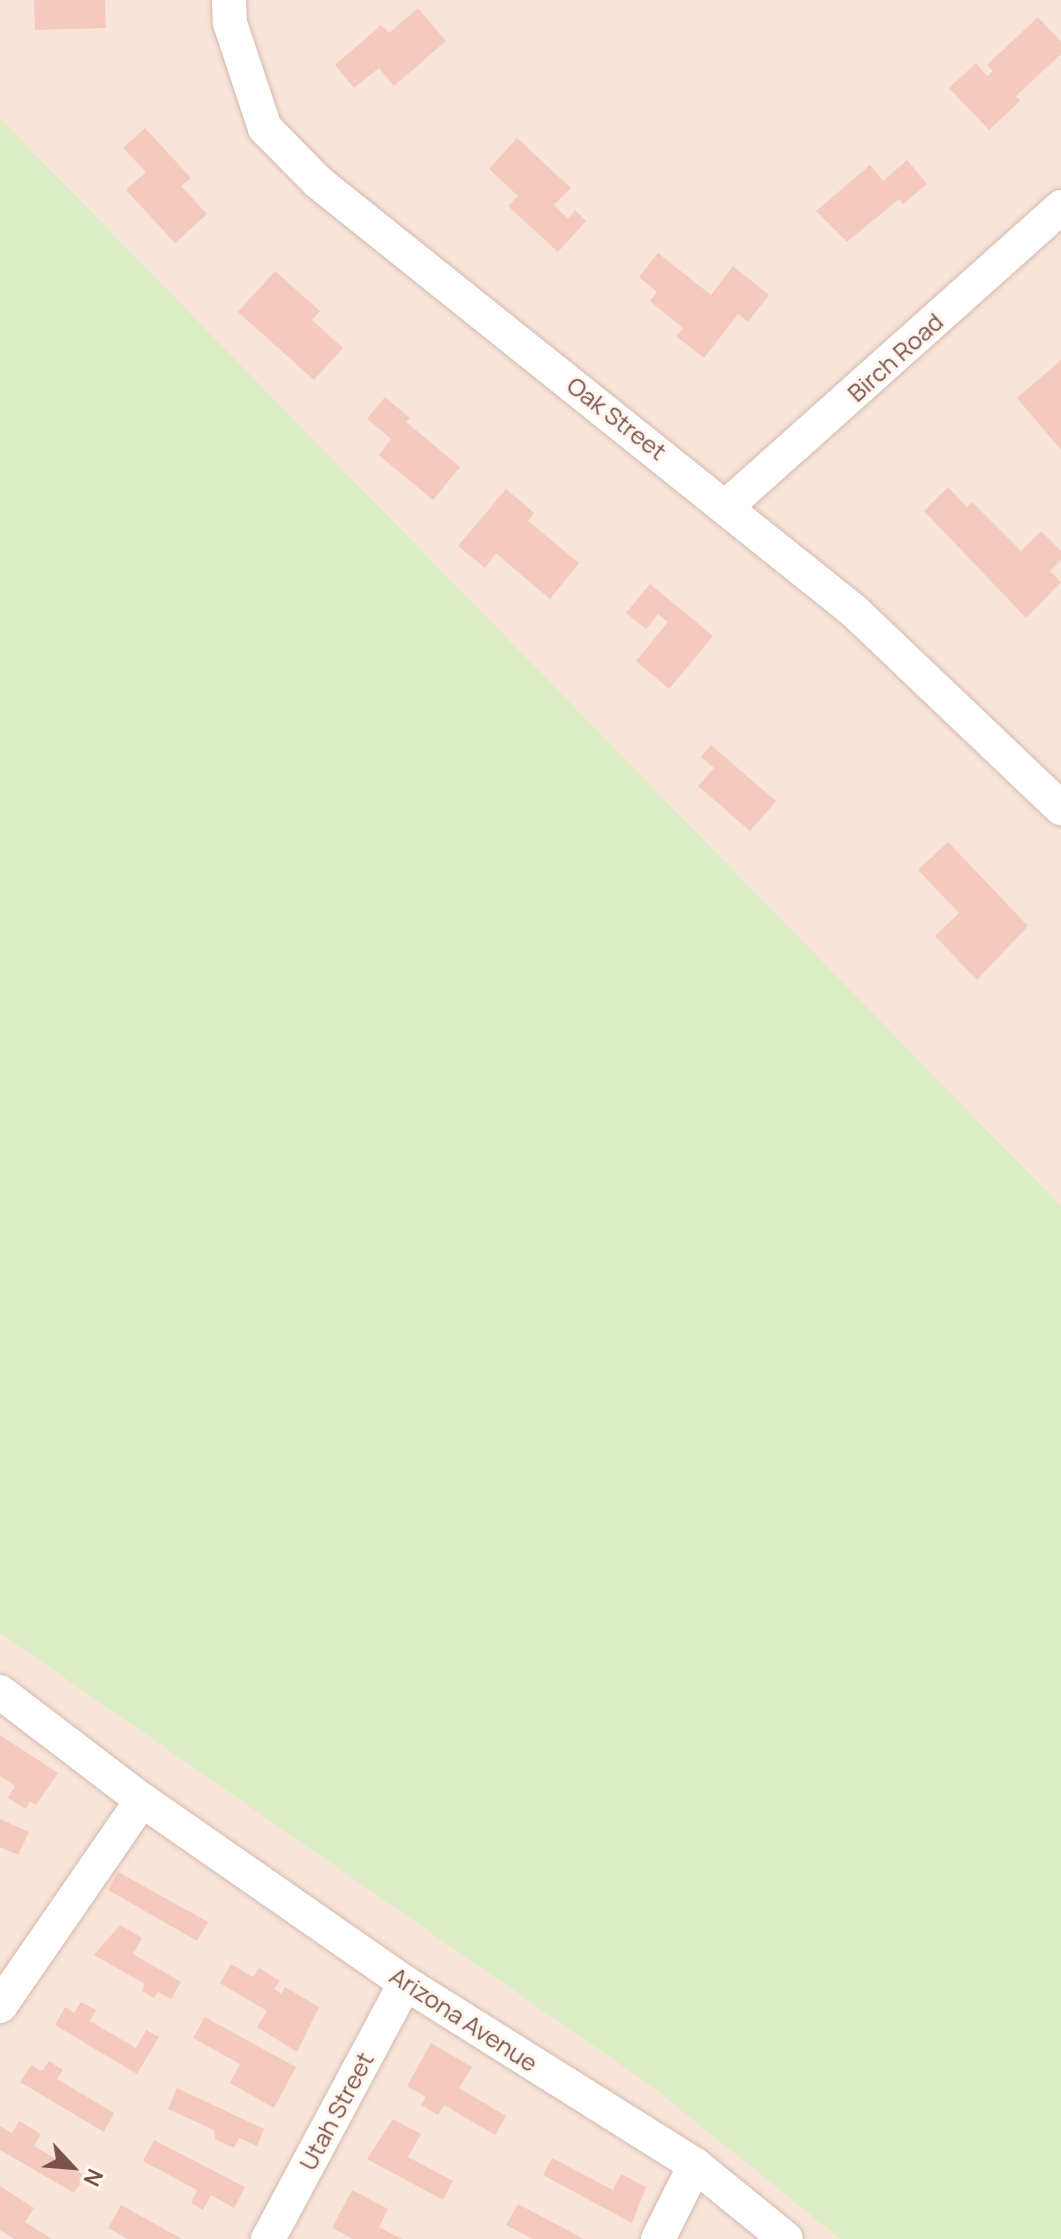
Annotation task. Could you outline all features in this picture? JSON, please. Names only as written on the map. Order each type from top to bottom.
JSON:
[{"type":"street","name":"Oak Street","points":[[229,0],[230,23],[265,128],[318,182],[728,505],[854,611],[1061,808]]},
{"type":"street","name":"Birch Road","points":[[728,505],[1061,207]]},
{"type":"street","name":"Arizona Avenue","points":[[0,1692],[142,1800],[405,1983],[695,2165],[786,2239]]},
{"type":"street","points":[[0,2006],[142,1800]]},
{"type":"street","name":"Utah Street","points":[[268,2239],[405,1983]]},
{"type":"street","points":[[658,2239],[695,2165]]},
{"type":"shaded area","points":[[0,0],[1061,0],[1061,1206],[0,118]]},
{"type":"shaded area","points":[[0,1633],[651,2086],[840,2239],[0,2239]]},
{"type":"green space","points":[[0,118],[1061,1206],[1061,2239],[840,2239],[651,2086],[0,1633]]},
{"type":"building","points":[[34,0],[105,0],[106,28],[35,30]]},
{"type":"building","points":[[418,8],[446,41],[394,86],[379,68],[354,88],[335,65],[381,25],[389,33]]},
{"type":"building","points":[[1038,17],[1061,42],[1061,54],[1016,96],[1020,101],[989,130],[949,88],[976,63],[987,76],[993,71],[987,65]]},
{"type":"building","points":[[145,128],[191,178],[181,186],[207,214],[175,243],[126,190],[146,172],[123,148]]},
{"type":"building","points":[[517,138],[571,188],[554,205],[568,219],[575,210],[586,221],[558,252],[508,206],[518,196],[489,169]]},
{"type":"building","points":[[907,160],[927,184],[903,204],[899,199],[847,242],[816,211],[870,165],[883,181]]},
{"type":"building","points":[[658,253],[711,295],[733,266],[769,295],[748,322],[738,314],[704,358],[676,336],[683,328],[650,301],[657,292],[639,277]]},
{"type":"building","points":[[275,271],[320,311],[312,320],[343,348],[314,380],[238,312]]},
{"type":"building","points":[[1061,360],[1061,450],[1017,398]]},
{"type":"building","points":[[385,397],[410,418],[406,422],[460,467],[433,500],[379,455],[391,439],[367,419]]},
{"type":"building","points":[[948,487],[967,507],[972,502],[1021,551],[1041,531],[1061,551],[1061,560],[1050,571],[1061,582],[1026,618],[924,511]]},
{"type":"building","points":[[506,489],[534,513],[528,521],[579,563],[550,599],[496,553],[485,568],[458,546]]},
{"type":"building","points":[[650,584],[713,636],[669,689],[636,661],[668,622],[658,614],[646,629],[626,613]]},
{"type":"building","points":[[711,745],[776,801],[750,831],[698,786],[714,768],[701,757]]},
{"type":"building","points":[[948,842],[1028,926],[977,980],[935,936],[959,913],[918,870]]},
{"type":"building","points":[[0,1735],[58,1773],[36,1805],[30,1801],[26,1809],[8,1798],[15,1786],[0,1776]]},
{"type":"building","points":[[0,1819],[29,1832],[18,1855],[0,1847]]},
{"type":"building","points":[[118,1872],[208,1922],[197,1941],[108,1890]]},
{"type":"building","points":[[120,1925],[142,1938],[133,1954],[181,1982],[171,1999],[158,1992],[154,1998],[142,1991],[145,1984],[94,1955]]},
{"type":"building","points":[[231,1964],[253,1977],[259,1968],[280,1981],[274,1989],[281,1994],[285,1987],[319,2007],[297,2052],[257,2027],[267,2011],[220,1983]]},
{"type":"building","points":[[81,2002],[96,2010],[90,2021],[136,2048],[146,2030],[159,2037],[137,2074],[55,2025],[65,2007],[74,2013]]},
{"type":"building","points":[[205,2017],[296,2067],[274,2108],[230,2083],[240,2064],[193,2038]]},
{"type":"building","points":[[431,2043],[472,2067],[459,2088],[506,2116],[495,2135],[444,2105],[438,2115],[421,2105],[426,2097],[407,2086]]},
{"type":"building","points":[[49,2061],[63,2070],[57,2079],[114,2113],[104,2132],[20,2082],[31,2065],[42,2071]]},
{"type":"building","points":[[177,2088],[264,2129],[257,2146],[239,2138],[234,2148],[215,2139],[214,2130],[168,2109]]},
{"type":"building","points":[[393,2119],[421,2134],[408,2157],[453,2181],[443,2200],[367,2159]]},
{"type":"building","points":[[19,2121],[41,2134],[34,2146],[85,2176],[74,2193],[0,2150],[0,2126],[12,2133]]},
{"type":"building","points":[[154,2140],[245,2187],[234,2208],[211,2195],[203,2210],[191,2203],[197,2190],[143,2161]]},
{"type":"building","points":[[552,2158],[613,2190],[621,2174],[646,2187],[632,2223],[543,2175]]},
{"type":"building","points":[[0,2186],[34,2208],[25,2222],[52,2239],[14,2239],[0,2230]]},
{"type":"building","points":[[352,2190],[388,2209],[379,2227],[402,2239],[353,2239],[332,2228]]},
{"type":"building","points":[[518,2204],[584,2239],[533,2239],[506,2225]]},
{"type":"building","points":[[121,2205],[182,2239],[128,2239],[108,2228]]}]
